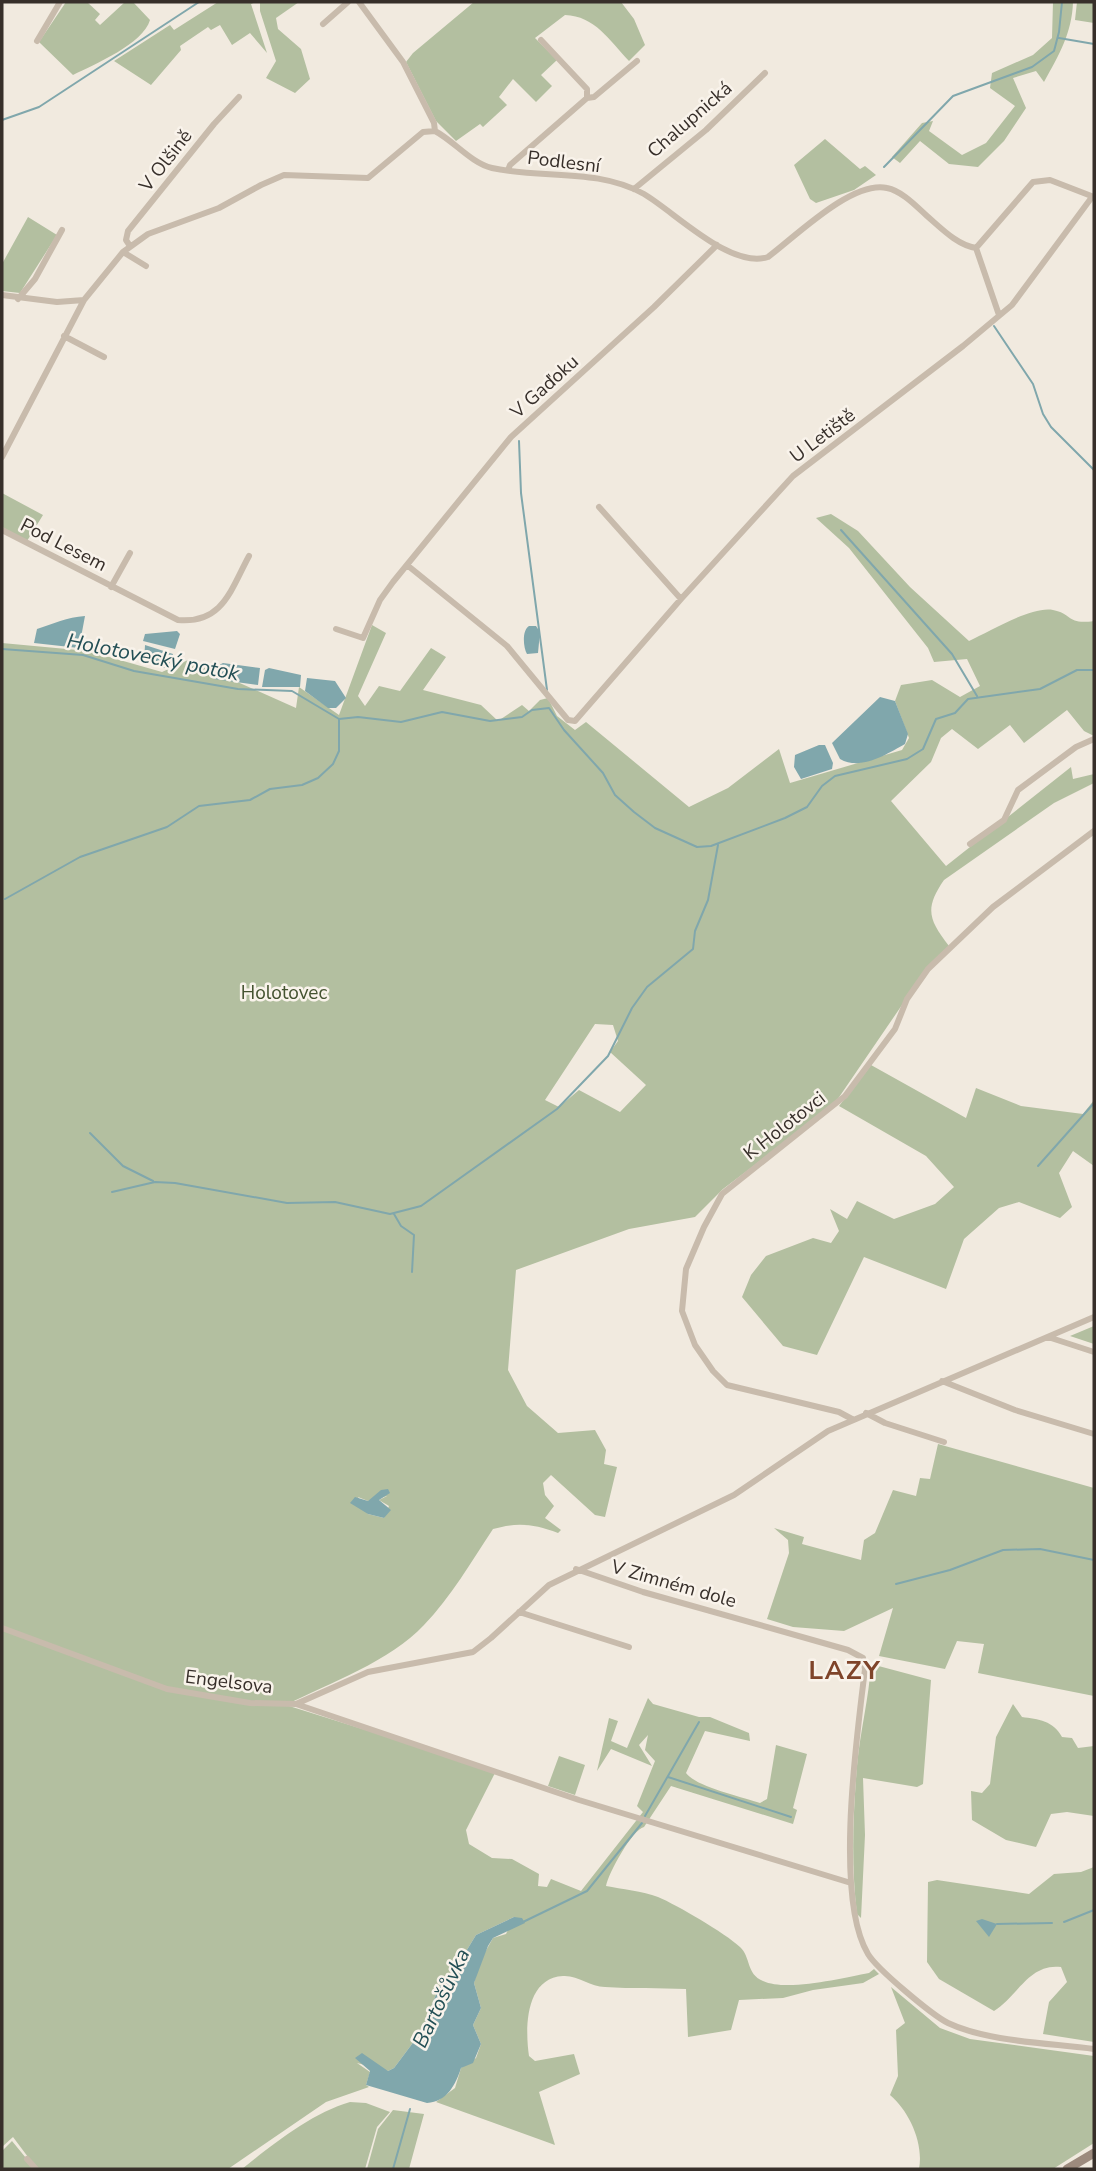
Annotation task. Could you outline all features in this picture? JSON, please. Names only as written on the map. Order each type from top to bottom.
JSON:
[{"type":"street","points":[[37,41],[60,2]]},
{"type":"street","points":[[323,24],[348,2]]},
{"type":"street","points":[[2,454],[84,300],[130,246],[168,224],[219,208],[284,175],[368,178],[423,132],[435,131],[434,123],[403,62],[359,2]]},
{"type":"street","points":[[541,40],[587,89],[587,98]]},
{"type":"street","points":[[508,170],[509,165],[587,98],[594,97],[636,61]]},
{"type":"street","name":"Chalupnická","points":[[634,190],[706,130],[765,74]]},
{"type":"street","name":"V Olšině","points":[[130,246],[126,240],[128,231],[239,97]]},
{"type":"street","name":"Podlesní","points":[[435,131],[490,168],[595,179],[634,190],[717,245],[744,259],[756,261],[768,257],[840,202],[862,191],[886,187],[899,192],[964,245],[976,248]]},
{"type":"street","points":[[999,315],[976,248],[1033,182],[1050,180],[1093,197]]},
{"type":"street","name":"U Letiště","points":[[407,565],[507,646],[568,720],[575,721],[793,476],[963,346],[999,315],[1032,281],[1093,197]]},
{"type":"street","points":[[18,299],[35,279],[62,230]]},
{"type":"street","name":"V Gaďoku","points":[[336,629],[363,638],[380,600],[511,437],[654,307],[717,245]]},
{"type":"street","points":[[123,252],[146,266]]},
{"type":"street","points":[[2,295],[18,299],[84,300]]},
{"type":"street","points":[[64,336],[104,357]]},
{"type":"street","points":[[598,507],[681,599]]},
{"type":"street","name":"Pod Lesem","points":[[2,530],[170,618],[199,619],[214,614],[249,556]]},
{"type":"street","name":"Pod Lesem","points":[[111,587],[130,553]]},
{"type":"street","points":[[970,844],[1004,820],[1018,790],[1076,747],[1094,739]]},
{"type":"street","name":"K Holotovci","points":[[852,1419],[839,1412],[727,1385],[713,1371],[688,1328],[682,1311],[686,1269],[722,1194],[845,1096],[895,1029],[907,999],[928,969],[993,907],[1094,831]]},
{"type":"street","name":"V Zimném dole","points":[[576,1569],[734,1494],[828,1431],[852,1419],[1094,1317]]},
{"type":"street","points":[[1048,1337],[1094,1352]]},
{"type":"street","points":[[942,1381],[1015,1410],[1094,1434]]},
{"type":"street","points":[[866,1413],[885,1423],[944,1442]]},
{"type":"street","name":"V Zimném dole","points":[[576,1569],[643,1592],[848,1650],[863,1658],[865,1670],[853,1795],[851,1883],[859,1932],[868,1955],[946,2022],[972,2032],[1094,2049]]},
{"type":"street","name":"Engelsova","points":[[2,1628],[167,1689],[250,1703],[296,1704],[368,1672],[473,1652],[549,1585],[576,1569]]},
{"type":"street","points":[[519,1612],[629,1647]]},
{"type":"street","points":[[296,1704],[723,1846],[851,1883]]},
{"type":"street","points":[[1067,2169],[1094,2152]]},
{"type":"street","points":[[27,2159],[36,2169]]},
{"type":"green space","points":[[66,2],[87,2],[100,14],[95,20],[100,25],[125,2],[133,2],[150,20],[146,29],[128,45],[73,75],[39,42]]},
{"type":"green space","points":[[218,2],[256,2],[251,4],[267,53],[250,33],[232,45],[220,25],[211,30],[208,27],[180,46],[181,50],[151,85],[114,61],[170,25],[174,30]]},
{"type":"green space","points":[[260,2],[299,2],[276,18],[278,29],[301,49],[310,79],[295,93],[266,78],[276,61],[260,11]]},
{"type":"green space","points":[[474,2],[621,2],[634,19],[645,45],[629,61],[593,24],[576,16],[565,15],[535,38],[557,60],[541,75],[552,86],[536,102],[513,79],[499,97],[507,105],[483,127],[480,124],[456,141],[436,121],[406,62],[413,53]]},
{"type":"green space","points":[[1053,2],[1073,2],[1070,24],[1060,53],[1044,82],[1036,71],[1013,78],[1026,108],[1004,141],[978,167],[949,164],[920,141],[900,163],[892,157],[922,123],[933,121],[929,131],[962,155],[986,143],[1015,106],[990,88],[992,73],[1033,55],[1052,38]]},
{"type":"green space","points":[[1077,2],[1094,2],[1094,23],[1075,20]]},
{"type":"green space","points":[[825,139],[860,169],[865,166],[876,175],[854,190],[816,203],[810,199],[794,165]]},
{"type":"green space","points":[[28,217],[57,235],[20,293],[2,291],[2,264]]},
{"type":"green space","points":[[2,493],[43,515],[27,541],[2,527]]},
{"type":"green space","name":"Holotovec","points":[[831,514],[858,531],[910,587],[969,641],[1022,616],[1044,610],[1059,612],[1079,622],[1094,621],[1094,736],[1084,731],[1067,710],[1024,743],[1010,725],[978,749],[952,729],[941,738],[931,762],[891,801],[946,866],[1071,767],[1073,779],[1094,774],[1094,783],[1054,803],[944,880],[934,899],[932,914],[937,929],[949,946],[930,964],[833,1106],[723,1189],[695,1217],[629,1229],[516,1270],[508,1370],[527,1406],[558,1433],[595,1430],[606,1450],[604,1464],[617,1467],[605,1517],[595,1515],[551,1475],[543,1483],[545,1495],[554,1506],[545,1518],[561,1530],[558,1533],[526,1525],[493,1529],[443,1603],[410,1638],[395,1650],[340,1680],[286,1705],[496,1771],[466,1830],[469,1844],[492,1858],[512,1859],[539,1874],[538,1886],[547,1887],[551,1879],[581,1891],[643,1812],[637,1806],[655,1761],[645,1750],[648,1735],[639,1745],[652,1766],[611,1749],[597,1771],[609,1718],[618,1721],[611,1741],[627,1748],[648,1698],[653,1704],[699,1717],[710,1717],[749,1733],[750,1741],[705,1731],[686,1773],[699,1783],[760,1803],[767,1799],[776,1745],[807,1754],[793,1808],[797,1810],[793,1824],[671,1786],[644,1827],[627,1843],[606,1886],[658,1897],[724,1934],[740,1947],[751,1970],[763,1981],[800,1985],[869,1973],[874,1969],[879,1974],[863,1983],[813,1990],[783,1998],[739,2000],[731,2030],[688,2037],[686,1989],[600,1986],[568,1976],[550,1979],[534,1995],[530,2007],[527,2032],[529,2056],[535,2061],[574,2054],[580,2074],[539,2092],[555,2145],[436,2102],[455,2088],[461,2068],[476,2058],[481,2044],[473,2025],[481,2008],[474,1983],[479,1963],[493,1938],[506,1934],[514,1917],[476,1935],[451,1976],[439,1987],[421,2032],[394,2068],[388,2071],[357,2063],[370,2072],[366,2085],[369,2087],[326,2102],[228,2169],[37,2169],[13,2137],[2,2147],[2,643],[88,651],[162,672],[188,660],[296,708],[299,687],[339,715],[372,625],[386,633],[358,696],[365,706],[379,686],[400,691],[431,648],[446,657],[423,690],[481,705],[498,721],[522,705],[529,711],[540,700],[548,698],[557,716],[575,730],[586,722],[689,807],[728,788],[779,749],[790,783],[902,750],[909,738],[895,701],[901,685],[932,680],[960,697],[980,686],[967,659],[934,662],[928,648],[849,548],[816,518]],"holes":[[[595,1024],[613,1025],[618,1041],[610,1052],[646,1085],[620,1112],[579,1090],[559,1107],[545,1100]],[[387,1496],[379,1500],[389,1506],[384,1518],[368,1514],[358,1497],[368,1501]]]},
{"type":"green space","points":[[871,1065],[966,1118],[976,1088],[1021,1106],[1083,1114],[1094,1100],[1094,1166],[1073,1151],[1059,1173],[1072,1207],[1060,1218],[1019,1202],[999,1208],[964,1239],[946,1289],[864,1257],[817,1355],[783,1346],[742,1297],[751,1275],[766,1256],[813,1238],[831,1243],[839,1231],[830,1209],[847,1219],[857,1201],[894,1219],[935,1204],[954,1187],[926,1156],[839,1106]]},
{"type":"green space","points":[[1094,1326],[1094,1344],[1070,1336]]},
{"type":"green space","points":[[938,1444],[1094,1488],[1094,1696],[978,1673],[984,1644],[957,1641],[945,1669],[879,1656],[893,1608],[844,1631],[793,1627],[767,1619],[789,1553],[788,1540],[774,1528],[804,1537],[802,1544],[861,1560],[864,1540],[875,1533],[893,1490],[916,1496],[920,1478],[930,1479]]},
{"type":"green space","points":[[871,1664],[931,1680],[923,1784],[917,1787],[863,1778],[865,1835],[861,1918],[857,1914],[855,1896],[854,1821],[858,1753]]},
{"type":"green space","points":[[1013,1704],[1022,1717],[1050,1724],[1062,1737],[1072,1738],[1078,1748],[1094,1746],[1094,1816],[1067,1812],[1051,1814],[1036,1847],[1006,1840],[972,1820],[971,1791],[982,1793],[990,1784],[996,1737]]},
{"type":"green space","points":[[559,1756],[585,1765],[575,1795],[548,1786]]},
{"type":"green space","points":[[1094,1867],[1094,2042],[1043,2034],[1049,2002],[1067,1982],[1061,1967],[1050,1967],[1032,1975],[994,2011],[939,1979],[927,1962],[928,1882],[937,1880],[1029,1894],[1054,1874],[1081,1872]]},
{"type":"green space","points":[[891,1987],[940,2028],[970,2039],[1094,2056],[1094,2143],[1053,2169],[919,2169],[919,2149],[914,2128],[890,2095],[898,2076],[896,2030],[905,2023]]},
{"type":"green space","points":[[350,2102],[366,2103],[390,2112],[377,2127],[365,2169],[242,2169],[307,2121]]},
{"type":"green space","points":[[393,2110],[424,2114],[409,2169],[367,2169],[378,2129]]},
{"type":"green space","points":[[12,2141],[35,2169],[2,2169],[2,2151]]},
{"type":"water","points":[[85,616],[79,648],[34,643],[37,629]]},
{"type":"water","points":[[529,626],[536,626],[540,632],[538,653],[527,654],[526,651],[524,635]]},
{"type":"water","points":[[177,631],[180,634],[175,649],[143,641],[145,634]]},
{"type":"water","points":[[145,645],[173,654],[169,665],[164,668],[144,662]]},
{"type":"water","points":[[223,663],[260,668],[258,685],[214,679],[213,668]]},
{"type":"water","points":[[269,668],[301,675],[300,687],[262,687],[265,670]]},
{"type":"water","points":[[307,678],[335,681],[346,698],[336,708],[328,708],[305,691]]},
{"type":"water","points":[[880,697],[895,701],[908,734],[905,744],[865,762],[840,759],[832,743]]},
{"type":"water","points":[[825,745],[833,763],[832,769],[801,779],[794,767],[795,755]]},
{"type":"water","points":[[388,1489],[390,1493],[379,1500],[391,1510],[384,1518],[368,1514],[350,1503],[355,1497],[368,1501],[381,1490]]},
{"type":"water","points":[[514,1917],[522,1918],[525,1923],[493,1938],[474,1983],[481,2008],[473,2025],[481,2044],[473,2063],[461,2068],[450,2091],[440,2099],[427,2103],[366,2085],[370,2071],[355,2058],[362,2053],[388,2071],[394,2068],[421,2032],[439,1987],[451,1976],[476,1935]]},
{"type":"water","points":[[982,1919],[997,1924],[989,1937],[976,1921]]},
{"type":"waterway","points":[[2,120],[39,107],[199,2]]},
{"type":"waterway","points":[[884,167],[953,96],[1032,67],[1054,51],[1062,2]]},
{"type":"waterway","points":[[1059,38],[1094,44]]},
{"type":"waterway","points":[[994,326],[1033,384],[1043,414],[1051,427],[1094,470]]},
{"type":"waterway","points":[[519,441],[521,493],[547,690]]},
{"type":"waterway","points":[[841,530],[952,654],[977,696]]},
{"type":"waterway","name":"Holotovecký potok","points":[[2,649],[83,655],[134,671],[238,689],[292,691],[339,719],[358,717],[401,722],[442,712],[490,721],[522,717],[532,710],[549,708],[564,730],[603,773],[615,795],[655,828],[697,847],[711,846],[807,807],[822,786],[835,776],[907,759],[923,749],[936,719],[955,713],[968,699],[1040,689],[1077,670],[1094,670]]},
{"type":"waterway","points":[[5,899],[80,857],[167,827],[199,806],[250,800],[270,789],[302,785],[318,778],[333,764],[339,751],[339,719]]},
{"type":"waterway","points":[[112,1192],[155,1182],[175,1183],[287,1203],[335,1202],[390,1214],[421,1206],[557,1109],[608,1056],[632,1008],[647,987],[693,949],[695,931],[708,900],[718,845]]},
{"type":"waterway","points":[[1038,1166],[1094,1103]]},
{"type":"waterway","points":[[90,1133],[123,1166],[153,1181]]},
{"type":"waterway","points":[[394,1214],[401,1226],[414,1235],[412,1272]]},
{"type":"waterway","points":[[896,1584],[950,1570],[1003,1550],[1040,1549],[1094,1560]]},
{"type":"waterway","name":"Bartošůvka","points":[[645,1816],[699,1722]]},
{"type":"waterway","points":[[668,1777],[791,1817]]},
{"type":"waterway","name":"Bartošůvka","points":[[523,1922],[587,1891],[642,1823]]},
{"type":"waterway","points":[[1064,1922],[1094,1910]]},
{"type":"waterway","points":[[997,1924],[1052,1923]]},
{"type":"waterway","name":"Bartošůvka","points":[[393,2169],[410,2109]]},
{"type":"district","name":"LAZY","points":[[845,1670]]}]
